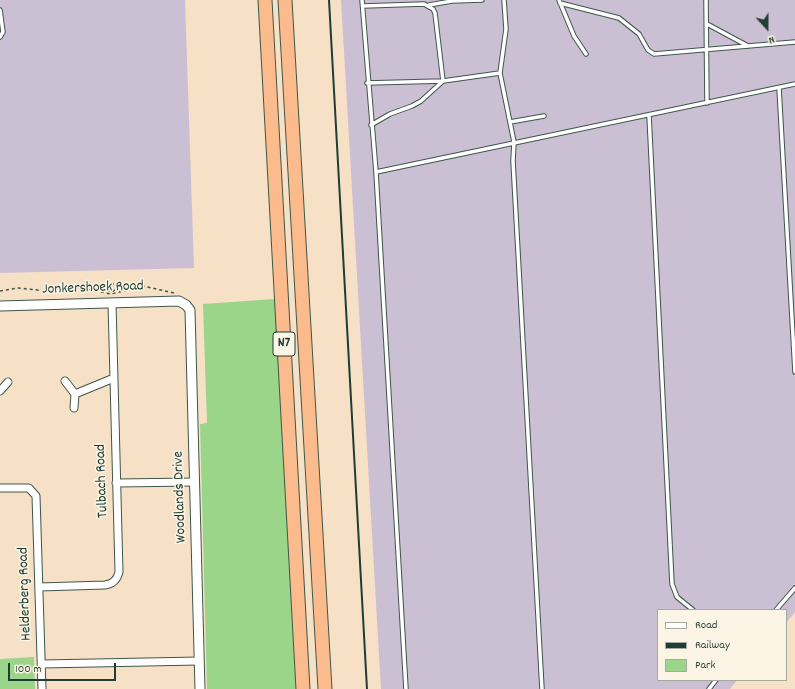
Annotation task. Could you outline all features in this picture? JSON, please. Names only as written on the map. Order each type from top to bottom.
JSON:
[{"type":"highway","name":"N7","points":[[264,0],[303,689]]},
{"type":"highway","name":"N7","points":[[285,0],[325,689]]},
{"type":"street","name":"Jonkershoek Road","points":[[0,306],[179,301],[186,305]]},
{"type":"street","name":"Tulbach Road","points":[[39,587],[105,586],[111,584],[117,579],[119,572],[112,303]]},
{"type":"street","name":"Woodlands Drive","points":[[186,305],[190,310],[200,689]]},
{"type":"street","points":[[75,394],[114,378]]},
{"type":"street","points":[[65,381],[75,394],[74,408]]},
{"type":"street","points":[[0,391],[8,382]]},
{"type":"street","points":[[116,483],[194,482]]},
{"type":"street","name":"Helderberg Road","points":[[0,488],[29,488],[35,493],[37,498],[42,689]]},
{"type":"street","points":[[42,664],[200,660]]},
{"type":"lane","points":[[362,0],[367,84],[376,172],[406,689]]},
{"type":"lane","points":[[363,6],[429,5],[452,1],[482,0]]},
{"type":"lane","points":[[504,0],[506,29],[500,73],[514,142],[542,689]]},
{"type":"lane","points":[[706,0],[707,103]]},
{"type":"lane","points":[[560,1],[619,18],[639,34],[651,53],[795,42]]},
{"type":"lane","points":[[560,1],[574,36],[586,54]]},
{"type":"lane","points":[[429,5],[435,13],[443,81]]},
{"type":"lane","points":[[0,10],[3,32],[0,37]]},
{"type":"lane","points":[[706,24],[748,46]]},
{"type":"lane","points":[[367,84],[443,81],[500,73]]},
{"type":"lane","points":[[372,125],[390,114],[421,101],[443,81]]},
{"type":"lane","points":[[376,172],[795,84]]},
{"type":"lane","points":[[779,88],[795,372]]},
{"type":"lane","points":[[649,115],[672,584],[677,596],[692,609]]},
{"type":"lane","points":[[510,122],[544,116]]},
{"type":"lane","points":[[777,609],[795,588]]},
{"type":"lane","points":[[709,689],[715,681]]},
{"type":"path","points":[[111,283],[116,285],[117,289],[111,292],[104,289],[104,286],[111,283]]},
{"type":"path","points":[[0,291],[18,288],[47,291],[76,287],[111,294],[143,286],[178,295]]},
{"type":"shaded area","points":[[0,0],[185,0],[194,268],[0,273]]},
{"type":"shaded area","points":[[341,0],[795,0],[795,612],[787,622],[787,609],[657,609],[657,681],[736,681],[730,689],[381,689]]},
{"type":"green space","points":[[275,299],[296,689],[207,689],[200,424],[207,423],[203,304]]},
{"type":"green space","points":[[34,657],[35,689],[0,689],[0,659]]},
{"type":"railway","points":[[329,0],[367,689]]}]
